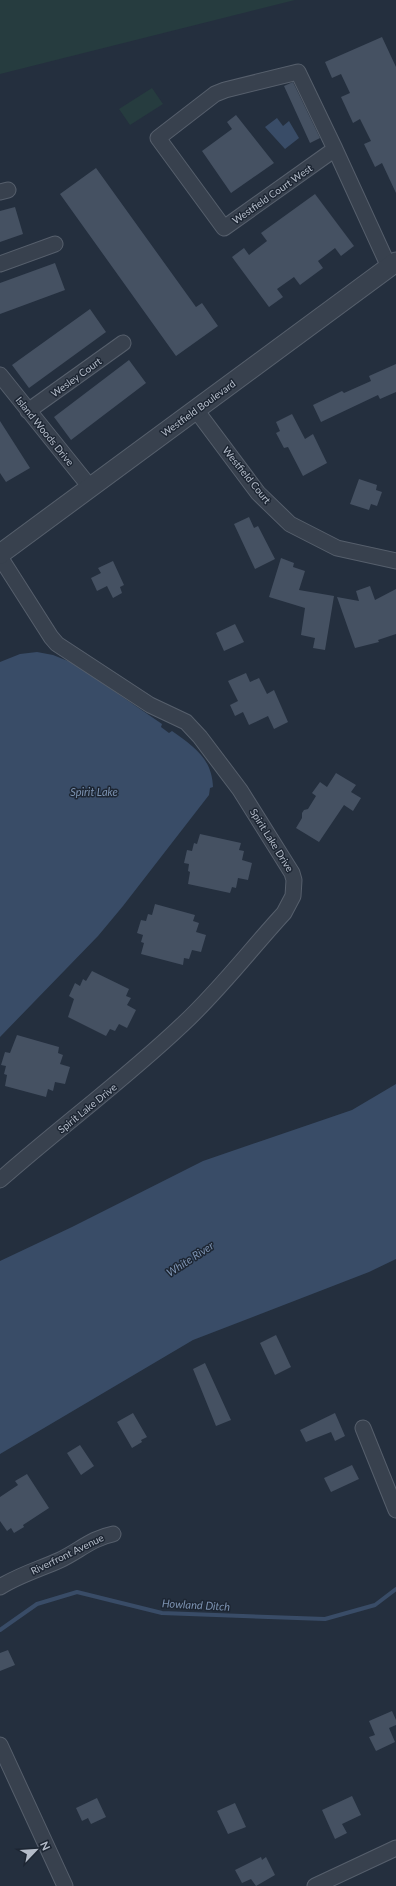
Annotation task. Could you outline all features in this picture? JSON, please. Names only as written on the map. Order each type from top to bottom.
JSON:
[{"type":"street","name":"Westfield Court West","points":[[335,149],[224,228],[158,138],[215,94],[225,90],[298,72],[392,264]]},
{"type":"street","points":[[0,264],[55,244]]},
{"type":"street","name":"Westfield Boulevard","points":[[0,554],[392,264]]},
{"type":"street","name":"Wesley Court","points":[[28,411],[123,343]]},
{"type":"street","name":"Island Woods Drive","points":[[0,375],[90,487]]},
{"type":"street","name":"Westfield Court","points":[[196,410],[258,493],[290,524],[337,548],[396,561]]},
{"type":"street","name":"Spirit Lake Drive","points":[[0,557],[57,644],[150,704],[178,717],[193,729],[240,790],[265,826],[292,873],[295,887],[293,896],[284,913],[183,1024],[102,1096],[0,1180]]},
{"type":"street","points":[[363,1428],[396,1510]]},
{"type":"street","name":"Riverfront Avenue","points":[[0,1587],[12,1580],[60,1560],[93,1540],[113,1534]]},
{"type":"street","points":[[0,1746],[64,1886]]},
{"type":"street","points":[[316,1886],[396,1848]]},
{"type":"green space","points":[[0,0],[295,0],[0,74]]},
{"type":"green space","points":[[152,88],[163,104],[130,125],[119,109]]},
{"type":"water","points":[[277,118],[283,126],[289,121],[299,138],[285,149],[265,127]]},
{"type":"water","name":"Spirit Lake","points":[[37,652],[53,655],[73,663],[162,724],[161,727],[169,733],[172,731],[187,742],[205,760],[212,777],[213,787],[210,788],[209,795],[98,936],[0,1037],[0,662],[20,654]]},
{"type":"water","name":"White River","points":[[396,1084],[396,1259],[369,1272],[193,1340],[0,1454],[0,1261],[72,1227],[203,1161],[352,1110]]},
{"type":"building","points":[[382,37],[396,67],[396,193],[382,163],[375,167],[364,144],[371,141],[360,119],[353,123],[341,97],[350,93],[341,74],[332,78],[325,62]]},
{"type":"building","points":[[293,82],[320,138],[310,143],[284,86]]},
{"type":"building","points":[[236,115],[274,163],[231,193],[202,151],[232,129],[227,122]]},
{"type":"building","points":[[96,168],[196,307],[202,303],[218,326],[176,356],[60,194]]},
{"type":"building","points":[[315,194],[354,246],[341,256],[335,248],[318,261],[323,268],[300,285],[294,277],[277,289],[283,297],[269,307],[232,257],[244,248],[249,255],[267,241],[261,233]]},
{"type":"building","points":[[15,207],[23,234],[0,242],[0,211]]},
{"type":"building","points":[[55,263],[65,290],[0,314],[0,283]]},
{"type":"building","points":[[90,309],[106,332],[29,388],[12,365]]},
{"type":"building","points":[[129,360],[146,383],[71,440],[54,417]]},
{"type":"building","points":[[396,364],[396,392],[380,399],[378,395],[321,422],[313,405],[342,391],[344,393],[371,381],[369,376]]},
{"type":"building","points":[[292,414],[305,439],[313,434],[327,463],[303,476],[288,447],[284,448],[276,433],[280,431],[276,422]]},
{"type":"building","points":[[0,421],[30,468],[6,482],[0,473]]},
{"type":"building","points":[[359,479],[377,485],[376,490],[382,492],[377,506],[371,504],[369,510],[350,504]]},
{"type":"building","points":[[249,517],[254,528],[258,526],[275,559],[255,569],[234,524]]},
{"type":"building","points":[[281,558],[294,563],[293,567],[305,571],[299,590],[334,596],[325,650],[313,648],[315,638],[301,635],[305,608],[269,597]]},
{"type":"building","points":[[113,561],[124,585],[120,587],[122,593],[113,598],[107,586],[97,591],[91,578],[101,573],[98,568]]},
{"type":"building","points":[[370,586],[375,600],[396,589],[396,634],[378,640],[379,642],[355,648],[337,597],[359,601],[356,591]]},
{"type":"building","points":[[235,624],[244,642],[224,651],[216,633]]},
{"type":"building","points":[[246,673],[250,682],[259,678],[267,694],[274,690],[288,722],[274,729],[268,716],[249,725],[243,712],[235,716],[230,705],[238,701],[228,681]]},
{"type":"building","points":[[336,773],[356,785],[351,792],[361,798],[353,811],[344,805],[319,842],[296,828],[302,818],[302,813],[304,810],[308,809],[316,796],[312,793],[320,782],[327,787]]},
{"type":"building","points":[[200,834],[241,843],[239,850],[244,851],[242,860],[252,863],[248,880],[238,878],[236,888],[232,887],[230,893],[188,884],[190,872],[188,871],[189,864],[184,863],[187,850],[192,851],[194,843],[197,844]]},
{"type":"building","points":[[155,904],[195,915],[193,921],[199,923],[196,932],[206,935],[201,952],[192,950],[189,959],[184,958],[183,965],[141,954],[144,943],[141,942],[143,935],[137,933],[141,920],[146,921],[148,914],[152,915]]},
{"type":"building","points":[[92,971],[129,989],[126,996],[131,998],[127,1005],[136,1010],[127,1028],[119,1024],[115,1031],[110,1029],[106,1036],[68,1017],[74,999],[69,996],[75,983],[80,986],[83,979],[86,981]]},
{"type":"building","points":[[17,1035],[59,1047],[58,1053],[63,1055],[60,1064],[70,1067],[65,1084],[55,1082],[53,1091],[48,1089],[46,1097],[5,1086],[7,1075],[4,1074],[6,1066],[1,1065],[5,1052],[10,1053]]},
{"type":"building","points":[[276,1335],[291,1367],[275,1375],[260,1343]]},
{"type":"building","points":[[205,1363],[231,1420],[216,1426],[193,1369]]},
{"type":"building","points":[[133,1413],[147,1437],[132,1448],[117,1422]]},
{"type":"building","points":[[335,1413],[345,1436],[335,1441],[331,1432],[306,1442],[300,1430]]},
{"type":"building","points":[[80,1445],[94,1466],[81,1475],[67,1453]]},
{"type":"building","points":[[352,1465],[359,1479],[331,1492],[324,1478]]},
{"type":"building","points":[[27,1474],[49,1508],[23,1525],[24,1527],[14,1533],[11,1528],[7,1531],[0,1521],[0,1497],[18,1485],[15,1481]]},
{"type":"building","points":[[8,1650],[15,1665],[0,1671],[0,1653]]},
{"type":"building","points":[[392,1711],[396,1720],[396,1725],[389,1728],[395,1742],[376,1751],[369,1737],[375,1735],[369,1721]]},
{"type":"building","points":[[352,1796],[361,1815],[342,1824],[347,1833],[335,1839],[322,1810]]},
{"type":"building","points":[[97,1798],[106,1817],[91,1824],[88,1818],[82,1821],[76,1808]]},
{"type":"building","points":[[235,1803],[246,1827],[228,1834],[217,1811]]},
{"type":"building","points":[[261,1857],[262,1860],[266,1857],[275,1875],[256,1886],[251,1879],[242,1883],[235,1870]]},
{"type":"waterway","name":"Howland Ditch","points":[[0,1630],[37,1604],[77,1592],[162,1613],[325,1619],[375,1605],[396,1589]]}]
